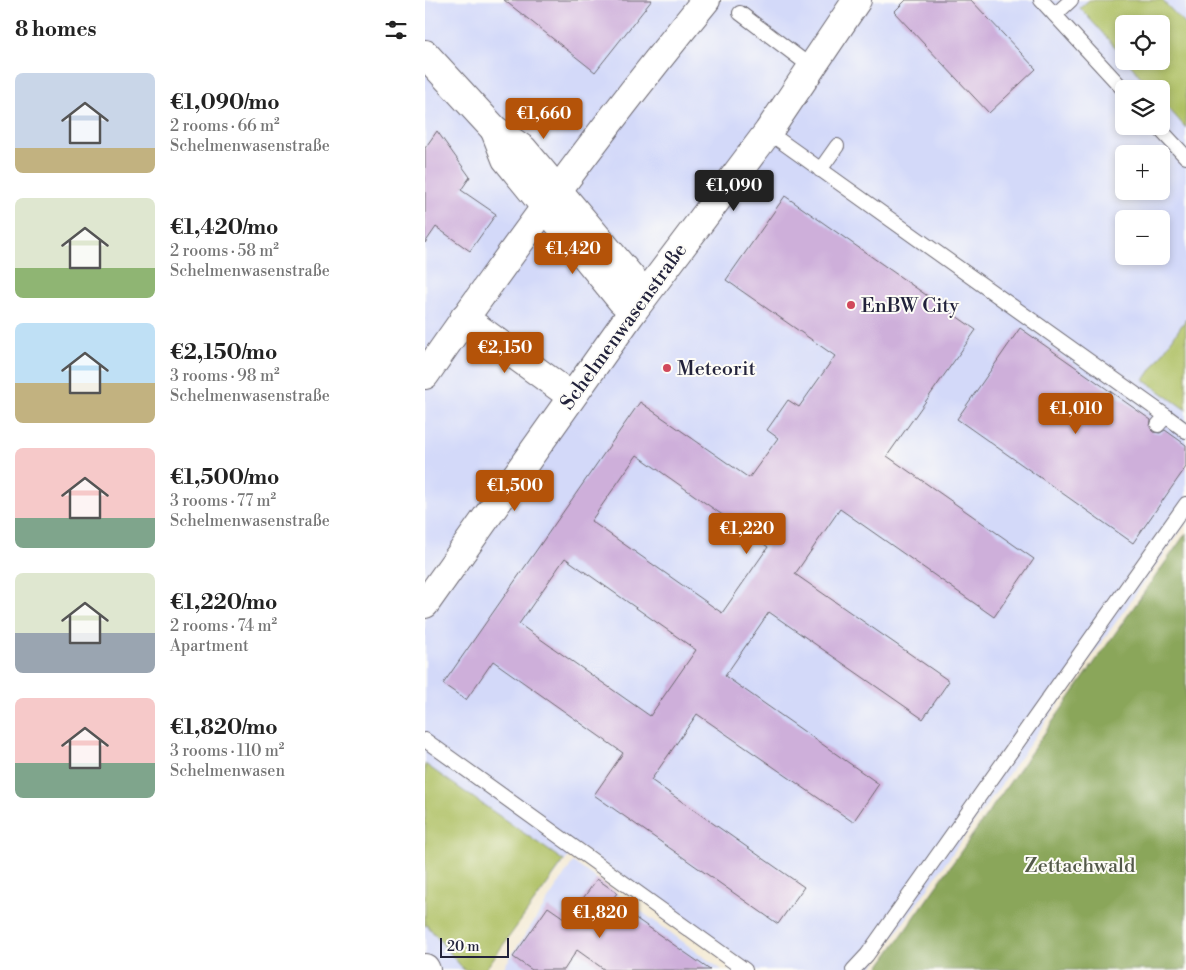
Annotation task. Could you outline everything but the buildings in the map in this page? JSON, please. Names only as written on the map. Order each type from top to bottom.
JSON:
[{"type":"street","points":[[425,375],[464,318],[630,93],[706,0]]},
{"type":"street","name":"Schelmenwasenstraße","points":[[425,604],[639,302],[767,132],[810,66],[857,0]]},
{"type":"street","points":[[425,54],[494,129],[523,149],[551,200],[639,302]]},
{"type":"street","points":[[464,318],[571,396]]},
{"type":"lane","points":[[1041,0],[1115,80]]},
{"type":"lane","points":[[1055,15],[1071,0]]},
{"type":"lane","points":[[740,13],[810,66]]},
{"type":"lane","points":[[767,132],[1162,421],[1186,431]]},
{"type":"lane","points":[[1165,135],[1186,157]]},
{"type":"lane","points":[[821,170],[837,146]]},
{"type":"lane","points":[[853,970],[878,939],[1186,504]]},
{"type":"lane","points":[[425,740],[745,970]]},
{"type":"shaded area","points":[[425,0],[1186,0],[1186,523],[870,970],[756,970],[577,845],[485,970],[425,970]]},
{"type":"shaded area","points":[[573,862],[722,970],[502,970]]},
{"type":"green space","points":[[1089,0],[1162,0],[1186,25],[1186,128],[1170,110],[1170,80],[1143,80],[1135,70],[1170,70],[1170,15],[1115,15],[1115,47],[1080,8]]},
{"type":"green space","points":[[1186,319],[1186,410],[1144,380]]},
{"type":"green space","name":"Zettachwald","points":[[1186,533],[1186,970],[877,970]]},
{"type":"green space","points":[[425,764],[564,861],[485,970],[464,970],[427,925],[425,926]]},
{"type":"place","name":"EnBW City","points":[[851,305]]},
{"type":"place","name":"Meteorit","points":[[667,368]]}]
